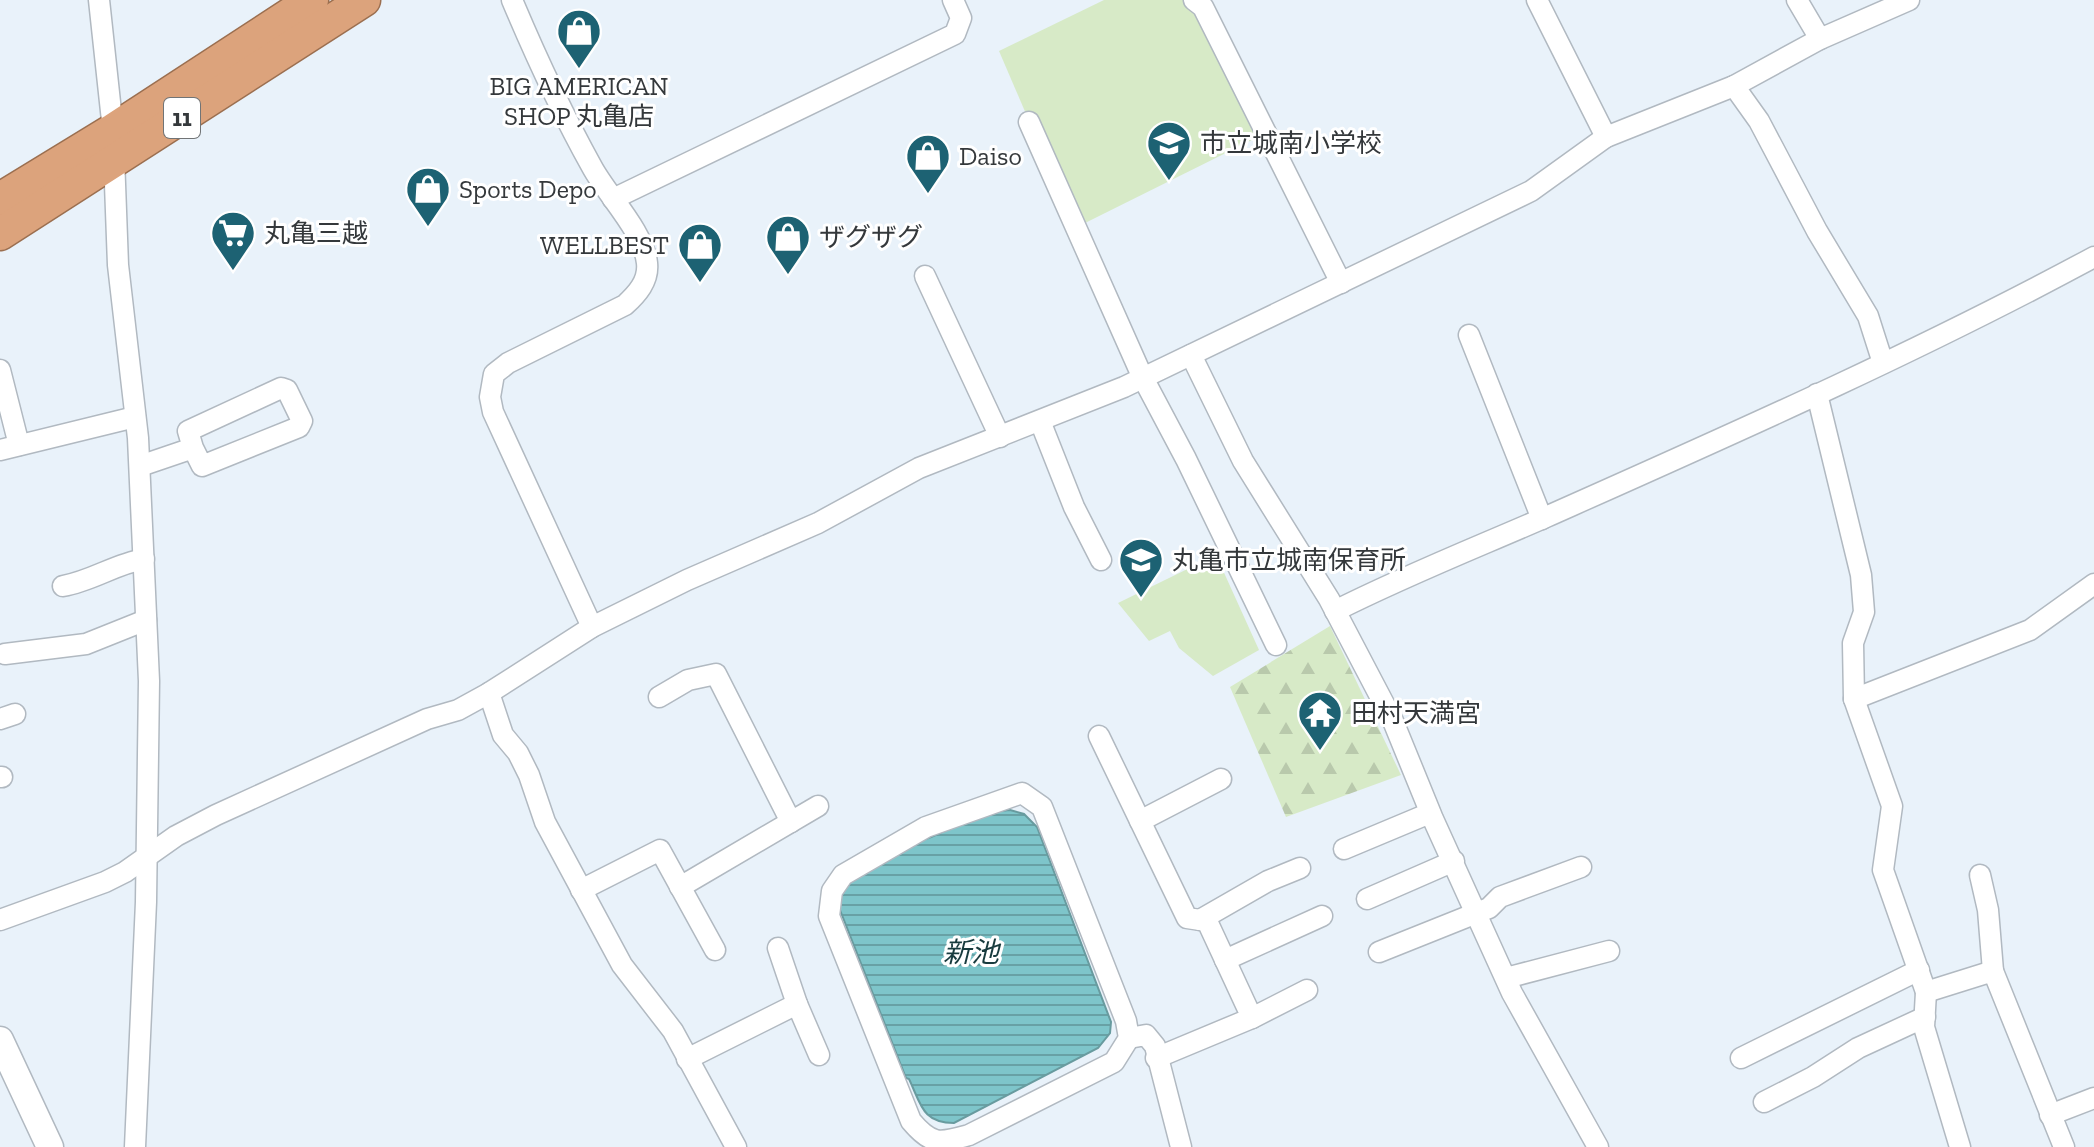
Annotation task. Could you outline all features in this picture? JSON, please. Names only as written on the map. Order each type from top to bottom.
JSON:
[{"type":"highway","name":"11","points":[[0,199],[113,130],[312,0]]},
{"type":"highway","name":"11","points":[[0,234],[364,0]]},
{"type":"main road","points":[[0,1040],[50,1147]]},
{"type":"street","points":[[99,0],[113,130],[118,265],[140,466],[149,681],[147,856],[135,1147]]},
{"type":"street","points":[[512,0],[554,95],[594,171],[642,244],[648,265],[645,280],[625,305],[508,363],[494,374],[490,397],[493,412],[592,627]]},
{"type":"street","points":[[613,199],[955,34],[961,18],[953,0]]},
{"type":"street","points":[[1194,0],[1203,7],[1341,283]]},
{"type":"street","points":[[1537,0],[1606,137]]},
{"type":"street","points":[[1797,0],[1820,39]]},
{"type":"street","points":[[0,920],[105,882],[125,872],[176,836],[216,815],[427,719],[458,710],[592,627],[687,580],[818,523],[919,468],[1124,387],[1531,191],[1606,137],[1734,86],[1820,39],[1909,0]]},
{"type":"street","points":[[1734,86],[1759,121],[1817,231],[1868,316],[1883,363]]},
{"type":"street","points":[[1029,122],[1142,376],[1276,645]]},
{"type":"street","points":[[1335,611],[1395,581],[1542,519],[1817,394],[2094,257]]},
{"type":"street","points":[[925,276],[1000,437]]},
{"type":"street","points":[[1469,335],[1542,519]]},
{"type":"street","points":[[1191,355],[1243,461],[1335,611],[1393,721],[1430,813],[1506,978],[1598,1147]]},
{"type":"street","points":[[0,370],[10,447],[135,417]]},
{"type":"street","points":[[281,388],[287,390],[302,421],[299,427],[202,466],[193,448],[188,431],[281,388]]},
{"type":"street","points":[[1817,394],[1861,575],[1864,612],[1853,643],[1854,699],[1892,806],[1883,870],[1926,992],[1924,1027],[1960,1147]]},
{"type":"street","points":[[1040,421],[1074,507],[1101,560]]},
{"type":"street","points":[[140,466],[193,448]]},
{"type":"street","points":[[63,586],[84,582],[121,563],[144,559]]},
{"type":"street","points":[[1854,699],[2030,630],[2094,584]]},
{"type":"street","points":[[5,654],[86,644],[146,620]]},
{"type":"street","points":[[659,697],[688,680],[716,674],[791,822]]},
{"type":"street","points":[[489,693],[503,735],[518,753],[545,822],[581,890],[622,965],[673,1031],[736,1147]]},
{"type":"street","points":[[1099,736],[1187,918],[1207,921],[1252,1018]]},
{"type":"street","points":[[1140,821],[1221,779]]},
{"type":"street","points":[[1022,793],[1042,807],[1126,1021],[1129,1038],[1114,1062],[968,1141],[944,1141],[924,1136],[911,1121],[829,916],[832,891],[843,875],[926,827],[1022,793]]},
{"type":"street","points":[[680,887],[818,806]]},
{"type":"street","points":[[1344,849],[1430,813]]},
{"type":"street","points":[[581,890],[660,850],[715,950]]},
{"type":"street","points":[[1367,899],[1454,861]]},
{"type":"street","points":[[1379,952],[1489,908],[1500,897],[1581,867]]},
{"type":"street","points":[[1200,920],[1268,881],[1300,868]]},
{"type":"street","points":[[1980,875],[1988,910],[1993,971],[2064,1147]]},
{"type":"street","points":[[1225,960],[1322,916]]},
{"type":"street","points":[[778,948],[819,1055]]},
{"type":"street","points":[[1506,978],[1609,951]]},
{"type":"street","points":[[1741,1058],[1919,970]]},
{"type":"street","points":[[1926,992],[1993,971]]},
{"type":"street","points":[[1156,1058],[1252,1018],[1307,990]]},
{"type":"street","points":[[687,1059],[797,1004]]},
{"type":"street","points":[[1764,1102],[1813,1077],[1858,1048],[1925,1017]]},
{"type":"street","points":[[1129,1038],[1146,1035],[1155,1046],[1181,1147]]},
{"type":"street","points":[[2050,1115],[2094,1098]]},
{"type":"green space","points":[[1104,0],[1186,0],[1198,11],[1260,136],[1075,228],[999,51]]},
{"type":"green space","points":[[1216,555],[1259,650],[1213,676],[1179,648],[1170,631],[1149,641],[1118,603]]},
{"type":"green space","points":[[1330,626],[1401,775],[1286,817],[1230,687]]},
{"type":"water","name":"新池","points":[[1010,810],[1024,814],[1037,827],[1111,1022],[1110,1033],[1098,1048],[954,1123],[943,1122],[929,1116],[906,1078],[840,910],[840,896],[847,883],[921,840],[977,816]]},
{"type":"place","name":"BIG AMERICAN SHOP 丸亀店","points":[[579,70]]},
{"type":"place","name":"市立城南小学校","points":[[1169,182]]},
{"type":"place","name":"Daiso","points":[[928,195]]},
{"type":"place","name":"Sports Depo","points":[[428,228]]},
{"type":"place","name":"丸亀三越","points":[[233,272]]},
{"type":"place","name":"ザグザグ","points":[[788,276]]},
{"type":"place","name":"WELLBEST","points":[[700,284]]},
{"type":"place","name":"丸亀市立城南保育所","points":[[1141,599]]},
{"type":"place","name":"田村天満宮","points":[[1320,752]]}]
